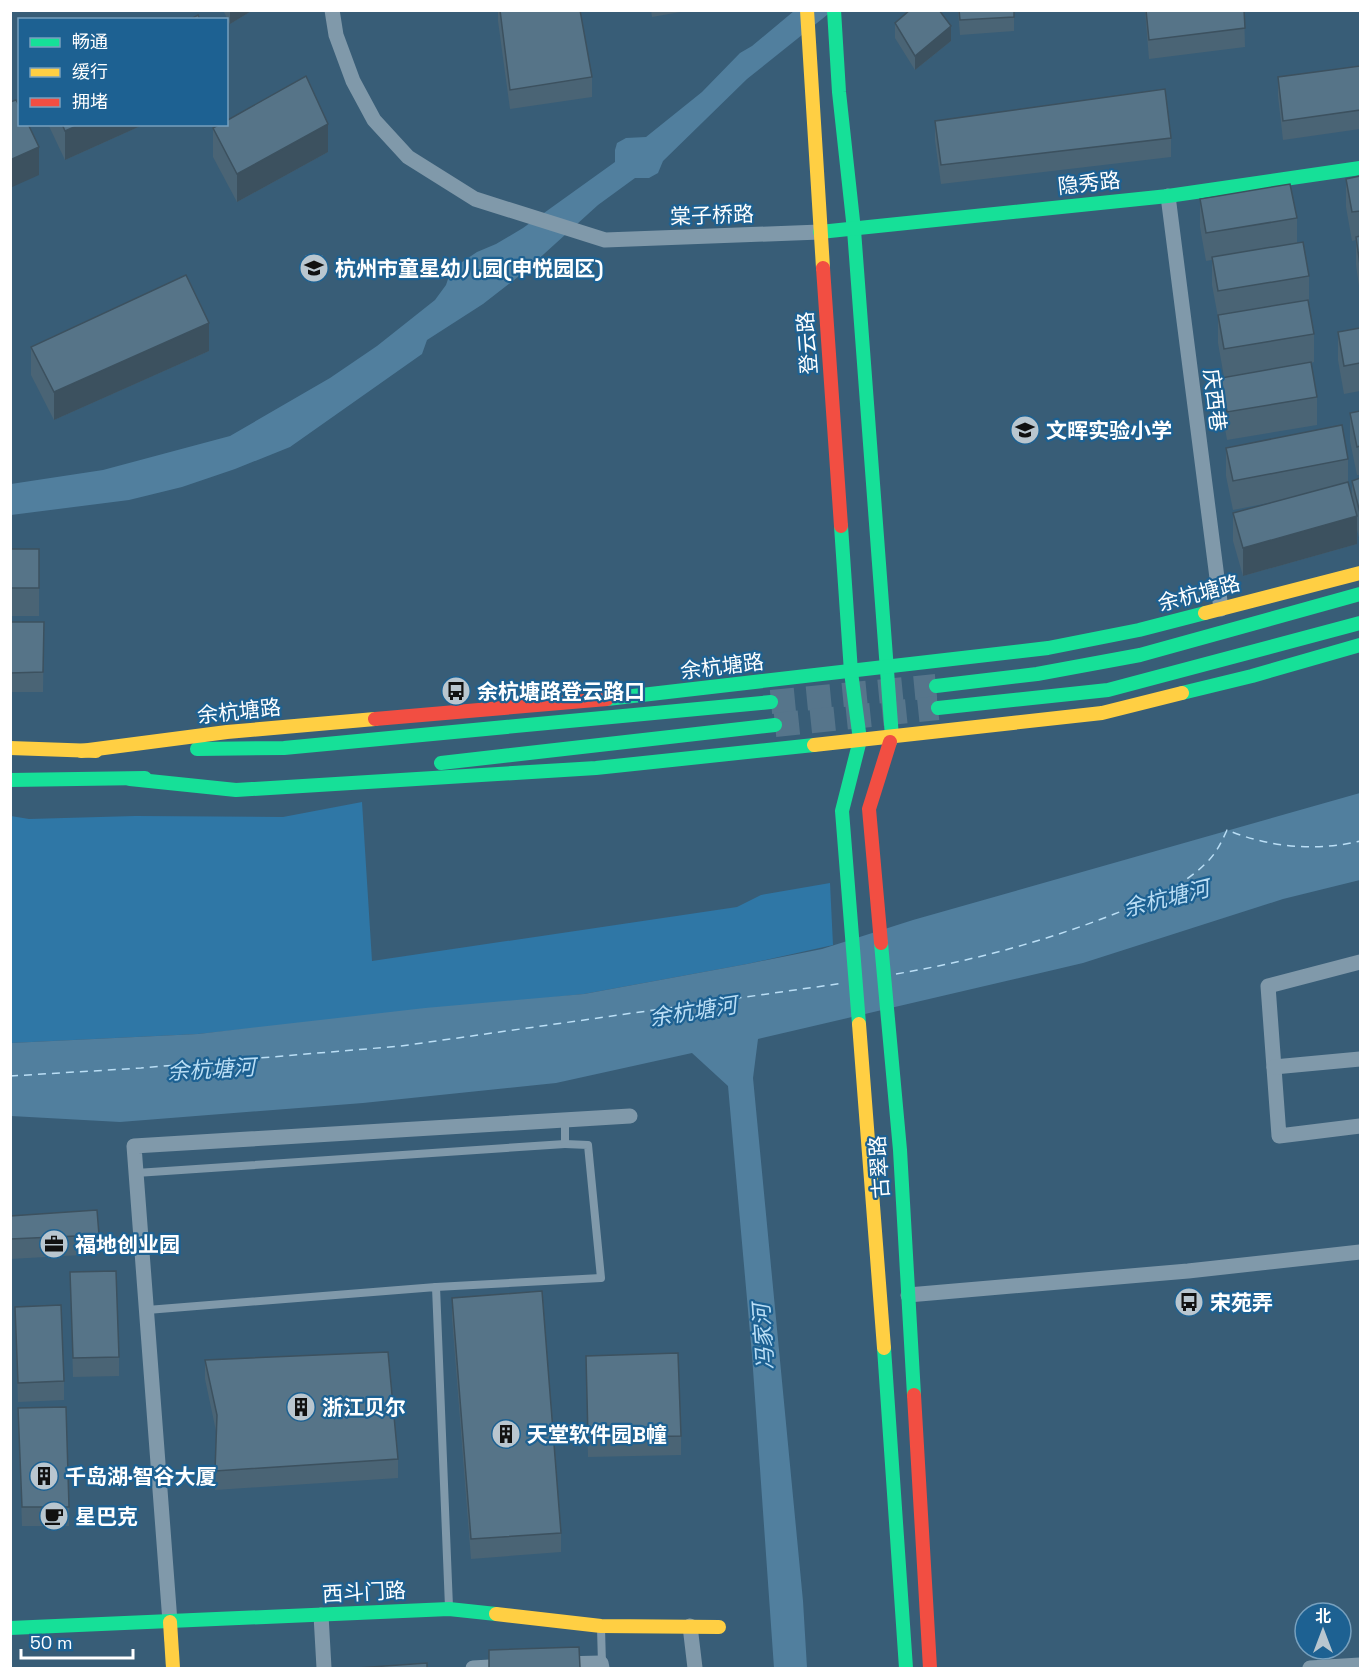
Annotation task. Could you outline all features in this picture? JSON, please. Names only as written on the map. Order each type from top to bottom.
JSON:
[{"type":"main road","name":"登云路","points":[[807,10],[812,114],[851,672]]},
{"type":"main road","points":[[834,10],[839,92],[854,230],[886,667]]},
{"type":"main road","name":"隐秀路","points":[[820,232],[1168,196],[1360,168]]},
{"type":"main road","name":"余杭塘路","points":[[81,751],[227,732],[654,695],[1048,648],[1139,630],[1360,573]]},
{"type":"main road","name":"余杭塘路","points":[[936,686],[1037,674],[1140,655],[1360,594]]},
{"type":"main road","points":[[938,708],[1108,690],[1360,623]]},
{"type":"main road","points":[[130,779],[236,790],[596,768],[892,737],[1102,713],[1252,676],[1360,645]]},
{"type":"main road","name":"古翠路","points":[[886,667],[892,737],[869,809],[900,1149],[930,1668]]},
{"type":"main road","name":"古翠路","points":[[851,672],[860,740],[842,811],[906,1668]]},
{"type":"main road","name":"余杭塘路","points":[[10,748],[81,751],[284,748],[771,702]]},
{"type":"main road","points":[[428,763],[775,725]]},
{"type":"main road","points":[[10,780],[130,779],[214,775]]},
{"type":"main road","name":"西斗门路","points":[[10,1628],[449,1609],[601,1626],[719,1627]]},
{"type":"main road","points":[[170,1622],[173,1668]]},
{"type":"street","name":"棠子桥路","points":[[332,10],[336,35],[353,81],[374,120],[408,157],[476,199],[605,240],[820,232]]},
{"type":"street","name":"庆西巷","points":[[1168,196],[1221,609]]},
{"type":"street","points":[[1360,962],[1268,986],[1279,1136],[1360,1126]]},
{"type":"street","points":[[1274,1067],[1360,1059]]},
{"type":"street","points":[[170,1622],[134,1146],[630,1116]]},
{"type":"street","points":[[908,1295],[1188,1271],[1360,1252]]},
{"type":"street","points":[[321,1615],[324,1668]]},
{"type":"street","points":[[690,1626],[695,1668]]},
{"type":"street","points":[[543,1665],[602,1666]]},
{"type":"street","points":[[1310,1668],[1360,1665]]},
{"type":"street","points":[[473,1668],[519,1666]]},
{"type":"lane","points":[[565,1119],[565,1144]]},
{"type":"lane","points":[[136,1173],[565,1144],[588,1145],[601,1278],[436,1287],[147,1310]]},
{"type":"lane","points":[[436,1287],[449,1609]]},
{"type":"lane","points":[[601,1626],[602,1666]]},
{"type":"shaded area","points":[[362,802],[372,961],[737,907],[761,895],[830,883],[833,945],[747,964],[584,994],[198,1034],[11,1043],[11,816],[29,819],[135,816],[283,817]]},
{"type":"water","points":[[794,11],[832,11],[747,79],[663,161],[658,173],[649,178],[635,178],[598,205],[523,273],[483,304],[427,340],[422,354],[290,447],[182,487],[129,500],[11,515],[11,484],[103,470],[230,436],[330,378],[377,346],[435,300],[446,285],[450,273],[459,264],[523,228],[615,162],[617,143],[626,138],[646,137],[702,92],[740,53],[752,46]]},
{"type":"water","points":[[1360,793],[1360,880],[1283,899],[1083,963],[758,1039],[753,1078],[803,1601],[807,1668],[774,1668],[752,1355],[728,1086],[692,1053],[556,1083],[363,1103],[120,1122],[11,1116],[11,1043],[198,1034],[425,1008],[584,994],[747,964],[822,949],[913,920]]},
{"type":"building","points":[[500,10],[580,10],[592,77],[510,90]]},
{"type":"building","points":[[910,10],[939,10],[951,26],[915,56],[895,23]]},
{"type":"building","points":[[959,10],[1014,10],[1014,17],[960,20]]},
{"type":"building","points":[[1146,10],[1244,10],[1245,28],[1149,40]]},
{"type":"building","points":[[1360,66],[1360,110],[1283,121],[1278,77]]},
{"type":"building","points":[[306,76],[328,124],[237,174],[213,128],[228,126],[228,120]]},
{"type":"building","points":[[1165,89],[1171,138],[941,165],[935,121]]},
{"type":"building","points":[[16,100],[18,104],[18,126],[29,126],[39,147],[10,160],[10,102]]},
{"type":"building","points":[[63,126],[76,126],[65,131]]},
{"type":"building","points":[[1360,176],[1360,211],[1352,212],[1346,179]]},
{"type":"building","points":[[1290,184],[1297,218],[1206,233],[1200,199]]},
{"type":"building","points":[[1360,236],[1360,265],[1356,237]]},
{"type":"building","points":[[1303,242],[1309,276],[1218,291],[1212,257]]},
{"type":"building","points":[[186,275],[209,323],[54,392],[31,347]]},
{"type":"building","points":[[1308,300],[1314,334],[1224,349],[1218,315]]},
{"type":"building","points":[[1360,328],[1360,363],[1344,366],[1338,332]]},
{"type":"building","points":[[1311,362],[1317,397],[1227,412],[1221,378]]},
{"type":"building","points":[[1360,411],[1360,446],[1357,447],[1350,413]]},
{"type":"building","points":[[1342,425],[1348,459],[1233,481],[1226,448]]},
{"type":"building","points":[[1360,478],[1360,513],[1352,481]]},
{"type":"building","points":[[1348,482],[1357,516],[1243,548],[1233,513]]},
{"type":"building","points":[[10,549],[39,549],[39,588],[10,588]]},
{"type":"building","points":[[10,622],[44,622],[43,672],[10,673]]},
{"type":"building","points":[[97,1210],[99,1235],[10,1239],[10,1216]]},
{"type":"building","points":[[116,1271],[119,1357],[73,1358],[70,1272]]},
{"type":"building","name":"天堂软件园B幢","points":[[542,1291],[561,1533],[471,1539],[452,1298]]},
{"type":"building","name":"千岛湖·智谷大厦","points":[[61,1305],[64,1381],[18,1383],[15,1307]]},
{"type":"building","name":"浙江贝尔","points":[[388,1352],[398,1459],[215,1471],[217,1415],[205,1360]]},
{"type":"building","points":[[678,1353],[681,1436],[588,1438],[586,1356]]},
{"type":"building","name":"千岛湖·智谷大厦","points":[[66,1407],[69,1507],[22,1507],[18,1408]]},
{"type":"building","points":[[579,1647],[580,1668],[489,1668],[489,1650]]},
{"type":"building","points":[[427,1663],[427,1668],[357,1668]]},
{"type":"ferry route","points":[[896,974],[1017,947],[1134,906],[1171,888],[1197,871],[1215,852],[1227,830],[1275,844],[1292,846],[1326,846],[1360,841]]},
{"type":"ferry route","points":[[10,1076],[141,1068],[401,1046],[844,983]]},
{"type":"tunnel","points":[[771,702],[936,686]]},
{"type":"tunnel","points":[[775,725],[938,708]]},
{"type":"traffic: fast","points":[[834,10],[839,92],[854,230],[892,737],[890,742]]},
{"type":"traffic: fast","points":[[820,232],[1168,196],[1360,168]]},
{"type":"traffic: fast","points":[[841,526],[851,672],[860,740],[842,811],[859,1024]]},
{"type":"traffic: fast","points":[[936,686],[1037,674],[1140,655],[1360,594]]},
{"type":"traffic: fast","points":[[607,699],[1048,648],[1139,630],[1205,613]]},
{"type":"traffic: fast","points":[[938,708],[1108,690],[1360,623]]},
{"type":"traffic: fast","points":[[1182,693],[1252,676],[1360,645]]},
{"type":"traffic: fast","points":[[197,749],[284,748],[771,702]]},
{"type":"traffic: fast","points":[[441,763],[775,725]]},
{"type":"traffic: fast","points":[[130,779],[236,790],[596,768],[814,745]]},
{"type":"traffic: fast","points":[[10,780],[145,778]]},
{"type":"traffic: fast","points":[[881,943],[900,1150],[914,1395]]},
{"type":"traffic: fast","points":[[884,1348],[906,1668]]},
{"type":"traffic: fast","points":[[10,1628],[449,1609],[496,1614]]},
{"type":"traffic: slow","points":[[807,10],[823,268]]},
{"type":"traffic: slow","points":[[1205,613],[1360,573]]},
{"type":"traffic: slow","points":[[814,745],[1102,713],[1182,693]]},
{"type":"traffic: slow","points":[[81,751],[227,732],[375,719]]},
{"type":"traffic: slow","points":[[10,748],[96,751]]},
{"type":"traffic: slow","points":[[859,1024],[884,1348]]},
{"type":"traffic: slow","points":[[496,1614],[601,1626],[719,1627]]},
{"type":"traffic: slow","points":[[170,1622],[173,1668]]},
{"type":"traffic: jam","points":[[823,268],[841,526]]},
{"type":"traffic: jam","points":[[375,719],[607,699]]},
{"type":"traffic: jam","points":[[881,943],[869,809],[890,742]]},
{"type":"traffic: jam","points":[[914,1395],[930,1668]]},
{"type":"place","name":"杭州市童星幼儿园(申悦园区)","points":[[314,268]]},
{"type":"place","name":"文晖实验小学","points":[[1025,430]]},
{"type":"place","name":"余杭塘路登云路口","points":[[456,691]]},
{"type":"place","name":"福地创业园","points":[[54,1244]]},
{"type":"place","name":"宋苑弄","points":[[1189,1302]]},
{"type":"place","name":"浙江贝尔","points":[[301,1407]]},
{"type":"place","name":"天堂软件园B幢","points":[[506,1434]]},
{"type":"place","name":"千岛湖·智谷大厦","points":[[44,1476]]},
{"type":"place","name":"星巴克","points":[[54,1516]]},
{"type":"water label","name":"余杭塘河","points":[[1166,898]]},
{"type":"water label","name":"余杭塘河","points":[[693,1011]]},
{"type":"water label","name":"余杭塘河","points":[[211,1069]]},
{"type":"water label","name":"冯家河","points":[[763,1337]]}]
